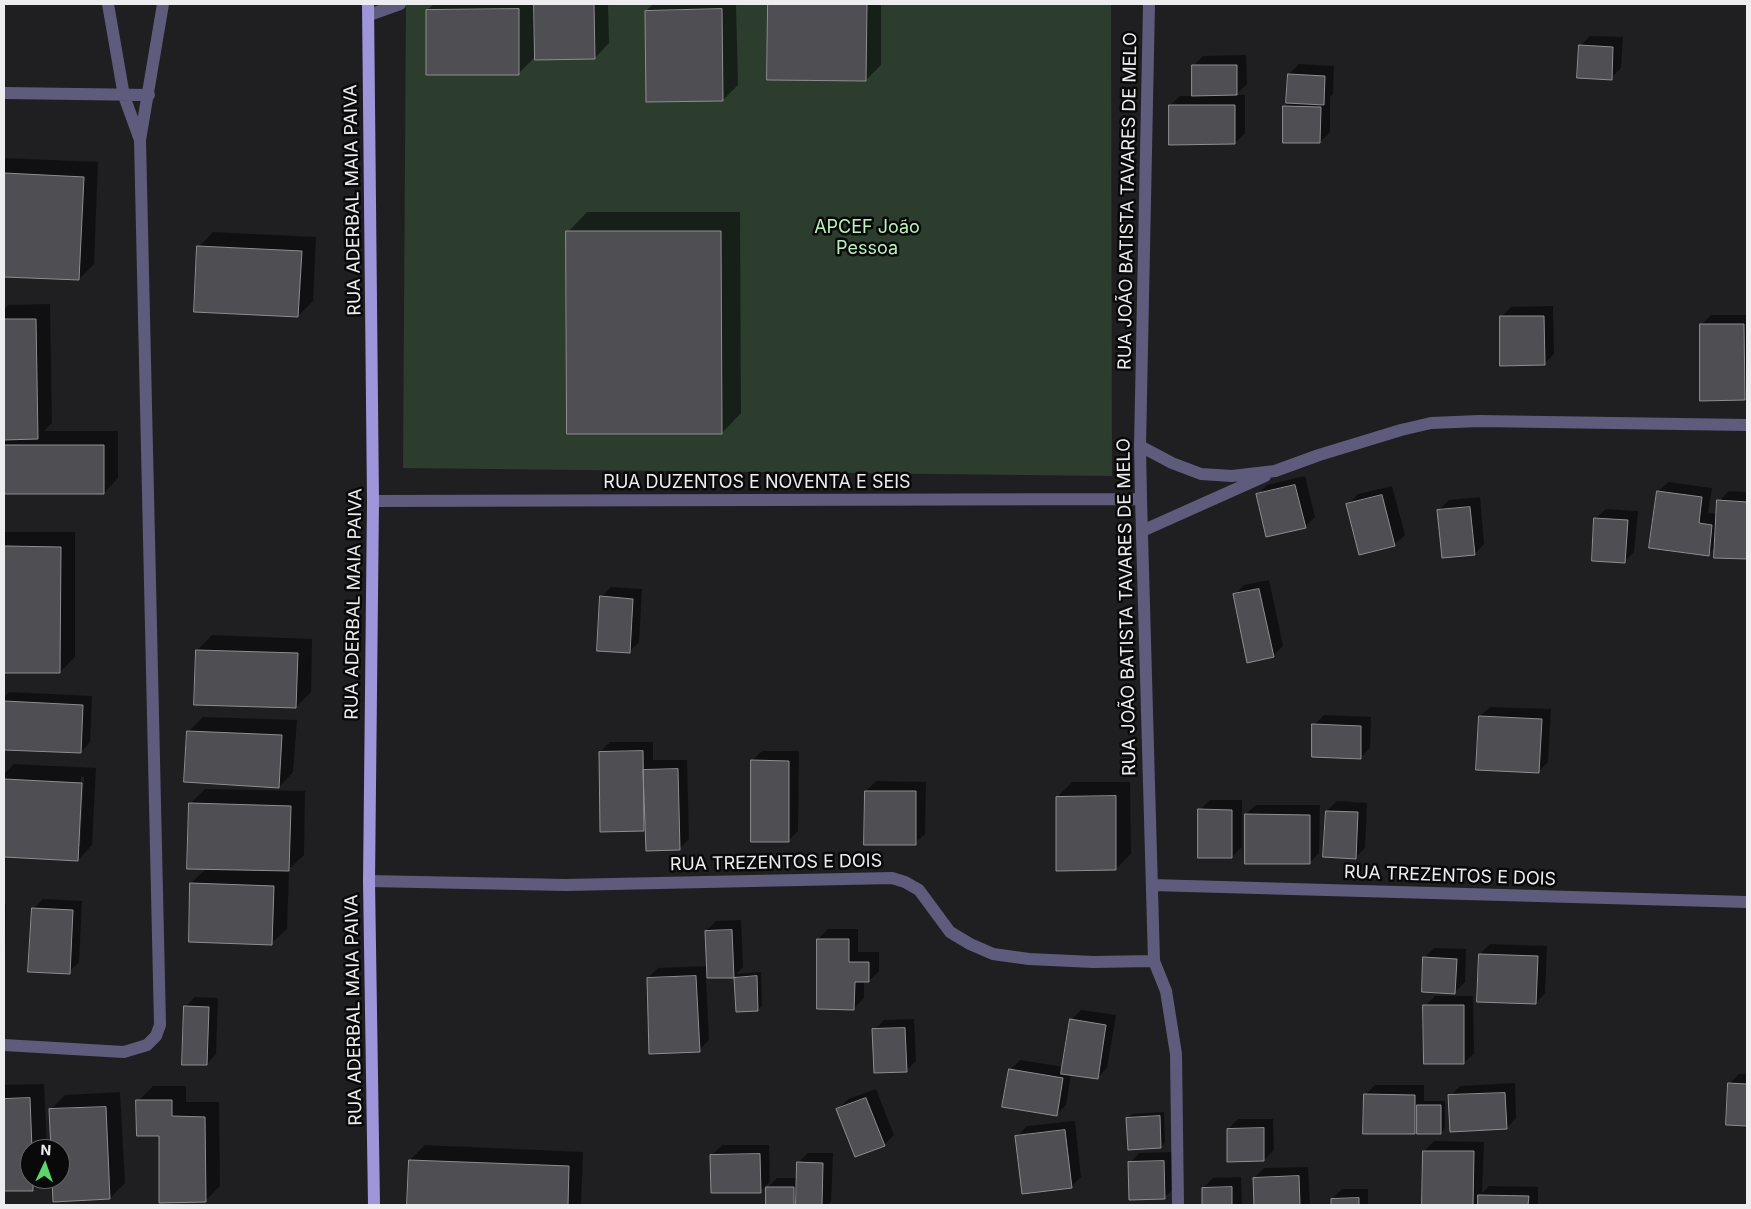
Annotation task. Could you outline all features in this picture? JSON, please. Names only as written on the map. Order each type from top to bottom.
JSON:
[{"type":"main road","name":"RUA ADERBAL MAIA PAIVA","points":[[369,9],[373,501],[369,881],[374,1205]]},
{"type":"street","points":[[108,4],[124,96],[140,140]]},
{"type":"street","points":[[4,1045],[124,1052],[147,1045],[156,1036],[160,1025],[140,140],[163,4]]},
{"type":"street","points":[[369,9],[400,4]]},
{"type":"street","name":"RUA JOÃO BATISTA TAVARES DE MELO","points":[[1149,4],[1140,446],[1141,499],[1154,961],[1166,991],[1176,1054],[1178,1205]]},
{"type":"street","points":[[4,93],[149,95]]},
{"type":"street","points":[[1142,531],[1275,471],[1401,430],[1432,423],[1479,421],[1747,425]]},
{"type":"street","points":[[1140,446],[1172,463],[1201,474],[1232,476],[1275,471]]},
{"type":"street","name":"RUA DUZENTOS E NOVENTA E SEIS","points":[[373,501],[1141,499]]},
{"type":"street","name":"RUA TREZENTOS E DOIS","points":[[369,881],[566,885],[892,878],[905,882],[919,890],[950,932],[970,944],[993,954],[1029,959],[1075,961],[1154,961]]},
{"type":"street","name":"RUA TREZENTOS E DOIS","points":[[1152,885],[1747,902]]},
{"type":"green space","name":"APCEF João Pessoa","points":[[406,4],[1111,4],[1112,476],[403,468]]},
{"type":"building","points":[[534,4],[594,4],[595,59],[535,60]]},
{"type":"building","points":[[768,4],[867,4],[866,81],[767,80]]},
{"type":"building","points":[[519,9],[519,75],[426,75],[426,10]]},
{"type":"building","points":[[722,9],[723,101],[646,102],[645,11]]},
{"type":"building","points":[[1579,45],[1613,47],[1612,80],[1577,78]]},
{"type":"building","points":[[1192,65],[1237,65],[1237,95],[1192,96]]},
{"type":"building","points":[[1288,74],[1325,76],[1324,105],[1286,103]]},
{"type":"building","points":[[1169,105],[1235,105],[1235,144],[1169,145]]},
{"type":"building","points":[[1283,106],[1321,107],[1320,143],[1283,143]]},
{"type":"building","points":[[4,173],[84,177],[79,280],[4,277]]},
{"type":"building","points":[[566,231],[721,231],[722,434],[567,434]]},
{"type":"building","points":[[197,246],[302,251],[298,317],[194,312]]},
{"type":"building","points":[[1500,316],[1544,316],[1545,365],[1500,366]]},
{"type":"building","points":[[4,319],[36,319],[38,439],[4,440]]},
{"type":"building","points":[[1700,324],[1744,324],[1745,400],[1700,401]]},
{"type":"building","points":[[4,445],[104,445],[104,494],[4,494]]},
{"type":"building","points":[[1295,485],[1306,528],[1266,537],[1256,494]]},
{"type":"building","points":[[1657,491],[1702,497],[1699,523],[1712,525],[1709,556],[1649,548]]},
{"type":"building","points":[[1382,495],[1395,546],[1359,555],[1346,504]]},
{"type":"building","points":[[1717,500],[1747,502],[1747,559],[1714,558]]},
{"type":"building","points":[[1470,507],[1475,555],[1442,558],[1437,510]]},
{"type":"building","points":[[1594,518],[1628,520],[1625,563],[1592,561]]},
{"type":"building","points":[[4,546],[61,547],[60,673],[4,673]]},
{"type":"building","points":[[1259,589],[1274,657],[1247,663],[1233,594]]},
{"type":"building","points":[[600,596],[633,599],[630,653],[597,651]]},
{"type":"building","points":[[196,650],[298,653],[296,708],[194,705]]},
{"type":"building","points":[[4,701],[83,705],[81,753],[4,750]]},
{"type":"building","points":[[1479,716],[1542,719],[1539,773],[1476,770]]},
{"type":"building","points":[[1312,724],[1361,726],[1361,759],[1312,757]]},
{"type":"building","points":[[187,731],[282,735],[279,788],[184,782]]},
{"type":"building","points":[[643,751],[644,831],[600,832],[599,752]]},
{"type":"building","points":[[751,760],[789,761],[789,842],[751,842]]},
{"type":"building","points":[[678,769],[680,850],[646,851],[643,770]]},
{"type":"building","points":[[4,779],[82,783],[78,861],[4,857]]},
{"type":"building","points":[[865,791],[916,791],[916,845],[864,845]]},
{"type":"building","points":[[1116,796],[1116,870],[1056,871],[1056,797]]},
{"type":"building","points":[[189,803],[291,806],[289,871],[187,869]]},
{"type":"building","points":[[1198,809],[1232,810],[1232,858],[1198,858]]},
{"type":"building","points":[[1326,811],[1358,812],[1356,859],[1323,857]]},
{"type":"building","points":[[1245,814],[1310,815],[1310,864],[1245,864]]},
{"type":"building","points":[[190,883],[274,886],[272,945],[189,942]]},
{"type":"building","points":[[32,908],[73,910],[70,974],[28,972]]},
{"type":"building","points":[[732,930],[734,978],[707,978],[705,931]]},
{"type":"building","points":[[817,939],[849,939],[849,962],[869,962],[869,982],[855,982],[854,1010],[817,1009]]},
{"type":"building","points":[[1479,954],[1538,956],[1536,1004],[1477,1002]]},
{"type":"building","points":[[1423,957],[1457,959],[1455,994],[1422,992]]},
{"type":"building","points":[[696,976],[700,1052],[649,1054],[647,978]]},
{"type":"building","points":[[757,976],[758,1011],[736,1012],[734,978]]},
{"type":"building","points":[[1423,1005],[1464,1005],[1464,1064],[1424,1064]]},
{"type":"building","points":[[184,1006],[209,1007],[207,1065],[182,1065]]},
{"type":"building","points":[[1070,1019],[1106,1025],[1098,1079],[1061,1074]]},
{"type":"building","points":[[905,1028],[907,1072],[874,1073],[872,1029]]},
{"type":"building","points":[[1009,1069],[1063,1078],[1057,1116],[1002,1107]]},
{"type":"building","points":[[1728,1083],[1747,1084],[1747,1126],[1726,1125]]},
{"type":"building","points":[[1505,1093],[1507,1129],[1450,1132],[1448,1095]]},
{"type":"building","points":[[1364,1094],[1415,1095],[1415,1134],[1363,1134]]},
{"type":"building","points":[[30,1098],[32,1139],[20,1139],[20,1189],[33,1189],[33,1191],[4,1191],[4,1099]]},
{"type":"building","points":[[866,1098],[885,1146],[855,1157],[836,1109]]},
{"type":"building","points":[[136,1100],[172,1100],[172,1116],[205,1117],[206,1202],[159,1203],[159,1136],[137,1136]]},
{"type":"building","points":[[1417,1105],[1441,1105],[1441,1134],[1417,1134]]},
{"type":"building","points":[[106,1107],[110,1199],[53,1202],[52,1189],[70,1189],[70,1139],[50,1139],[49,1109]]},
{"type":"building","points":[[1160,1116],[1161,1148],[1128,1150],[1126,1118]]},
{"type":"building","points":[[1264,1128],[1264,1161],[1227,1162],[1227,1129]]},
{"type":"building","points":[[1065,1130],[1072,1188],[1022,1194],[1015,1136]]},
{"type":"building","points":[[1423,1151],[1474,1151],[1473,1205],[1422,1205]]},
{"type":"building","points":[[760,1154],[761,1193],[711,1193],[710,1155]]},
{"type":"building","points":[[409,1160],[569,1166],[568,1205],[407,1205]]},
{"type":"building","points":[[1164,1161],[1165,1199],[1129,1200],[1128,1162]]},
{"type":"building","points":[[797,1162],[823,1163],[822,1205],[796,1205]]},
{"type":"building","points":[[1299,1176],[1300,1205],[1254,1205],[1253,1178]]},
{"type":"building","points":[[766,1187],[794,1187],[794,1205],[766,1205]]},
{"type":"building","points":[[1232,1187],[1232,1205],[1202,1205],[1202,1188]]},
{"type":"building","points":[[1478,1195],[1529,1196],[1528,1205],[1478,1205]]},
{"type":"building","points":[[1359,1198],[1359,1205],[1331,1205],[1331,1199]]}]
